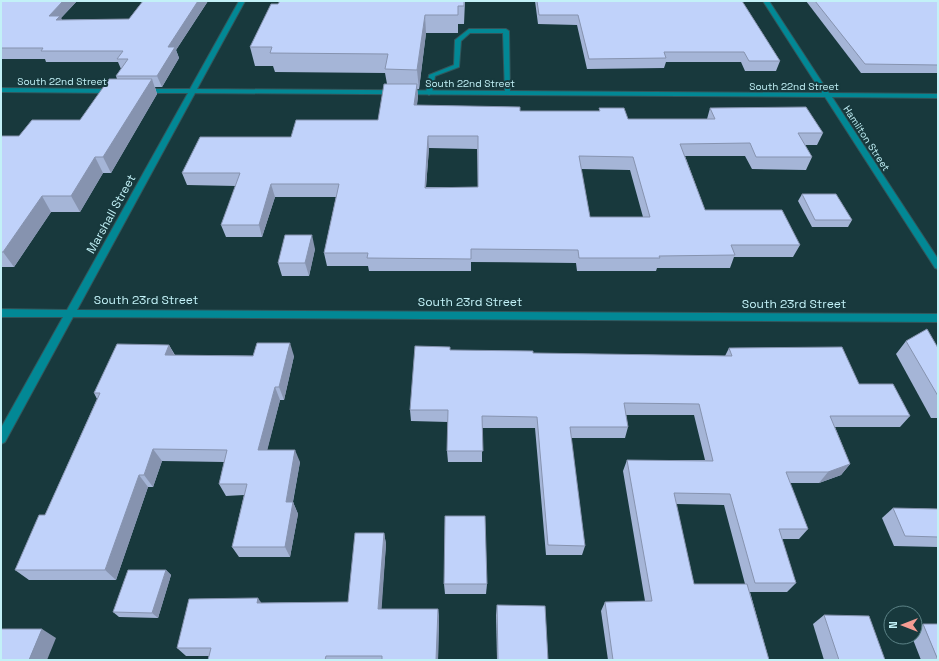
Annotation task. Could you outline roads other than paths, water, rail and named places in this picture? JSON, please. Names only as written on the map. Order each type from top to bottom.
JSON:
[{"type":"street","name":"Marshall Street","points":[[1,438],[242,1]]},
{"type":"street","name":"Hamilton Street","points":[[766,1],[938,266]]},
{"type":"street","points":[[430,93],[432,75],[457,66],[458,40],[469,31],[506,31],[508,94]]},
{"type":"street","name":"South 22nd Street","points":[[1,90],[119,91]]},
{"type":"street","name":"South 22nd Street","points":[[134,91],[938,96]]},
{"type":"street","name":"South 23rd Street","points":[[1,313],[938,318]]}]
